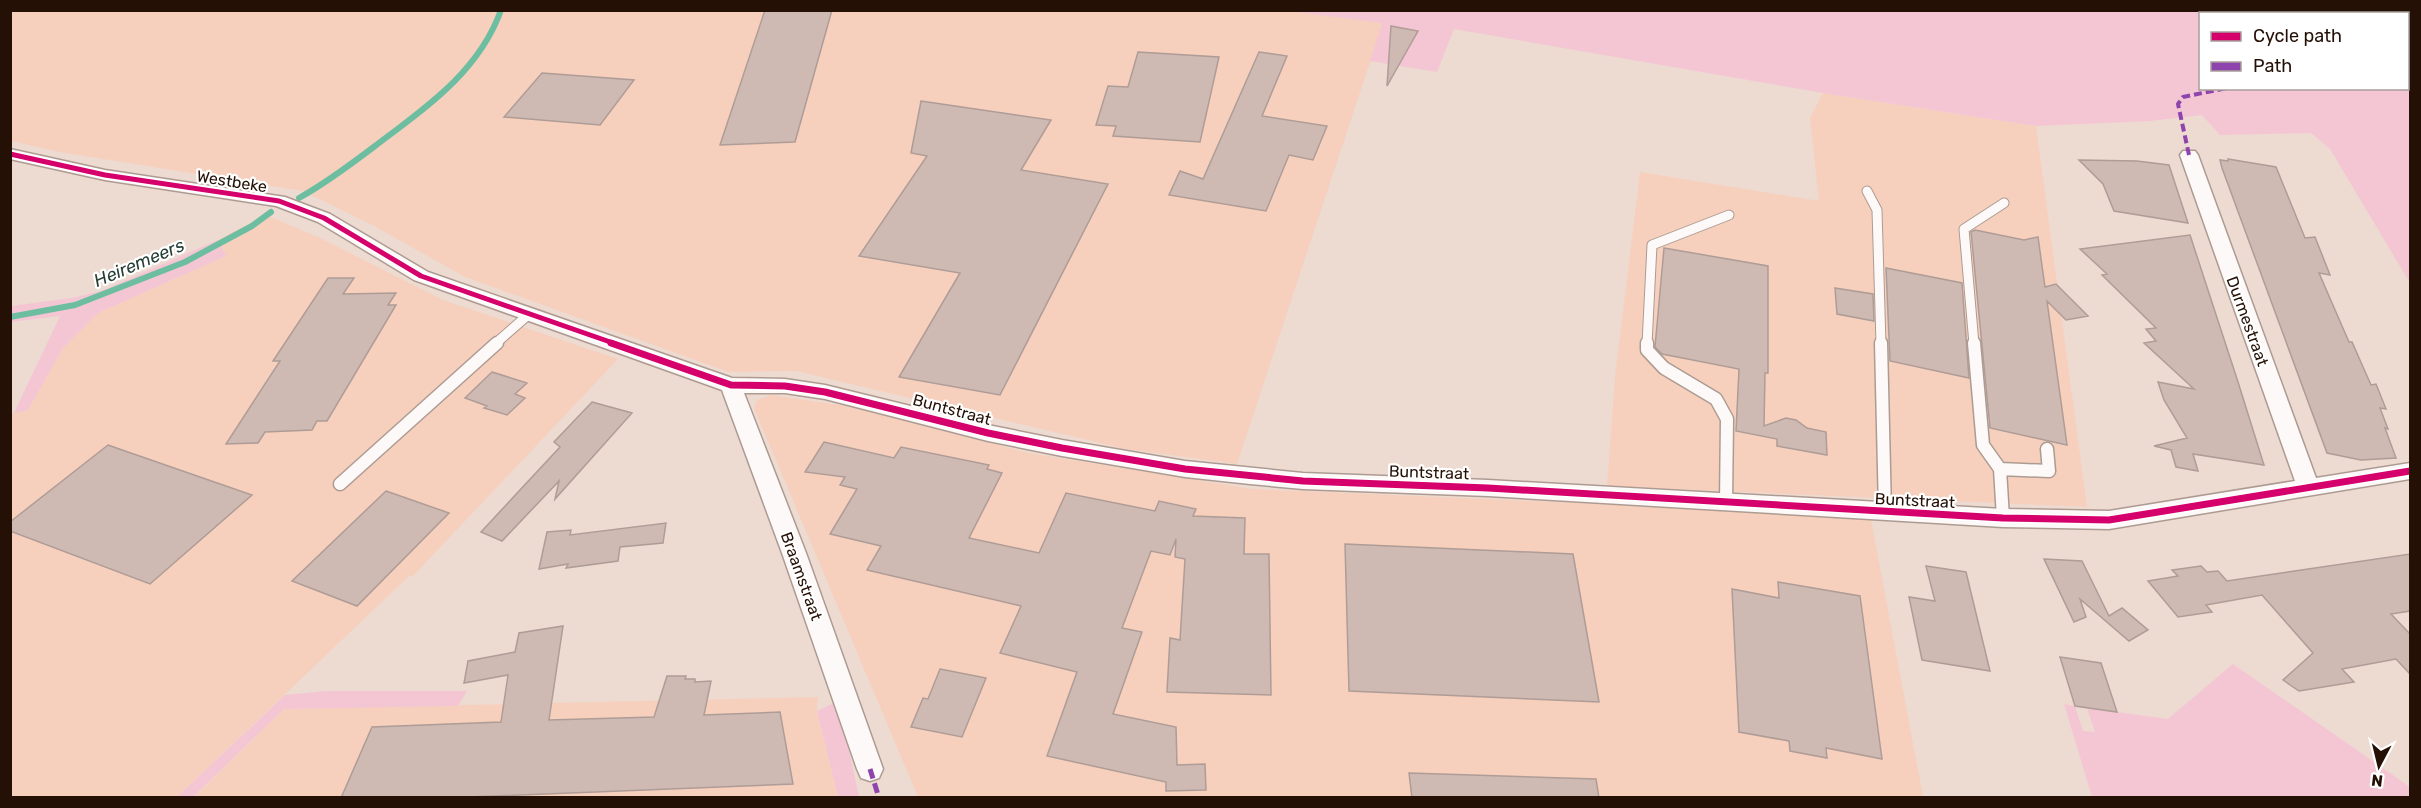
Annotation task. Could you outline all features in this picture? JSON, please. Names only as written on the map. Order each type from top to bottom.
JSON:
[{"type":"street","name":"Westbeke","points":[[10,154],[105,175],[279,201],[324,218],[421,276],[467,293]]},
{"type":"street","name":"Durmestraat","points":[[2189,155],[2309,487]]},
{"type":"street","name":"Buntstraat","points":[[467,293],[731,385],[785,387],[825,392],[988,433],[1122,460],[1303,481],[1488,488],[2002,518],[2109,520],[2410,471]]},
{"type":"street","name":"Braamstraat","points":[[731,385],[794,553],[870,769]]},
{"type":"lane","points":[[1867,191],[1877,210],[1885,511]]},
{"type":"lane","points":[[2002,518],[2000,469],[1983,445],[1964,229],[2004,203]]},
{"type":"lane","points":[[1726,502],[1727,419],[1716,399],[1664,368],[1647,350],[1653,245],[1729,215]]},
{"type":"lane","points":[[340,484],[528,315]]},
{"type":"lane","points":[[2000,469],[2049,471],[2047,449]]},
{"type":"shaded area","points":[[1288,10],[1383,23],[1237,464],[1126,449],[796,371],[729,372],[465,277],[376,227],[303,191],[60,152],[11,141],[11,11]]},
{"type":"shaded area","points":[[1288,11],[2410,11],[2410,283],[2330,149],[2311,133],[2220,135],[2202,115],[2150,121],[2036,126],[1823,93],[1454,29],[1437,72],[1370,61],[1382,23]]},
{"type":"shaded area","points":[[1823,93],[2036,126],[2087,507],[1607,486],[1615,377],[1640,172],[1819,201],[1810,118]]},
{"type":"shaded area","points":[[266,215],[318,237],[443,300],[618,359],[413,576],[409,576],[177,797],[11,797],[10,413],[28,410],[63,348],[98,313],[226,256],[218,240]]},
{"type":"shaded area","points":[[218,240],[226,256],[98,313],[63,348],[28,410],[14,413],[60,316],[11,322],[11,306],[72,298],[101,291]]},
{"type":"shaded area","points":[[771,395],[847,406],[1029,453],[1252,489],[1601,504],[1871,520],[1923,797],[918,797],[754,408],[757,400]]},
{"type":"shaded area","points":[[2233,664],[2410,787],[2410,797],[2092,797],[2064,704],[2075,706],[2083,731],[2095,732],[2087,708],[2168,719]]},
{"type":"shaded area","points":[[327,691],[467,691],[458,706],[284,709],[193,797],[177,797],[285,695]]},
{"type":"shaded area","points":[[818,697],[817,711],[838,797],[193,798],[284,709]]},
{"type":"shaded area","points":[[838,701],[859,797],[838,797],[817,711]]},
{"type":"building","points":[[765,10],[832,10],[795,142],[720,145]]},
{"type":"building","points":[[1391,26],[1418,31],[1387,86]]},
{"type":"building","points":[[1138,52],[1219,57],[1200,142],[1113,136],[1116,126],[1096,125],[1108,86],[1128,87]]},
{"type":"building","points":[[1259,52],[1287,56],[1262,116],[1327,126],[1313,160],[1289,155],[1266,211],[1169,195],[1180,171],[1203,179]]},
{"type":"building","points":[[542,73],[634,80],[600,125],[504,117]]},
{"type":"building","points":[[921,101],[1051,120],[1021,170],[1108,184],[1000,395],[899,377],[960,273],[859,256],[927,156],[911,153]]},
{"type":"building","points":[[2228,159],[2276,167],[2305,238],[2315,237],[2330,275],[2319,273],[2349,342],[2352,342],[2371,385],[2376,384],[2386,409],[2380,408],[2396,458],[2361,460],[2327,453],[2222,168],[2220,160],[2228,161]]},
{"type":"building","points":[[2079,160],[2137,161],[2169,165],[2188,223],[2114,211],[2103,184]]},
{"type":"building","points":[[1975,230],[2024,240],[2038,237],[2045,287],[2056,284],[2088,316],[2066,320],[2047,301],[2067,445],[1990,428],[1971,232]]},
{"type":"building","points":[[2190,235],[2264,465],[2193,454],[2198,471],[2176,467],[2171,450],[2154,446],[2187,438],[2164,400],[2158,382],[2194,389],[2144,343],[2156,341],[2146,329],[2156,328],[2102,275],[2107,274],[2080,249]]},
{"type":"building","points":[[1664,248],[1768,266],[1768,373],[1765,373],[1764,426],[1786,418],[1796,420],[1807,428],[1826,432],[1827,455],[1777,446],[1777,439],[1736,431],[1739,369],[1662,354],[1655,347]]},
{"type":"building","points":[[1886,268],[1962,283],[1969,378],[1890,361]]},
{"type":"building","points":[[328,278],[354,278],[343,294],[396,293],[388,305],[396,305],[327,421],[317,421],[312,430],[265,432],[258,443],[226,444],[280,361],[273,361]]},
{"type":"building","points":[[1835,288],[1873,294],[1874,321],[1837,314]]},
{"type":"building","points":[[492,372],[527,383],[515,394],[525,398],[507,415],[484,408],[487,406],[465,398]]},
{"type":"building","points":[[592,402],[632,413],[555,499],[559,481],[502,541],[481,532],[560,447],[554,442]]},
{"type":"building","points":[[824,442],[894,458],[901,447],[989,465],[987,469],[1002,473],[969,538],[1039,553],[1066,493],[1155,511],[1159,501],[1196,509],[1193,516],[1245,518],[1244,554],[1269,554],[1271,695],[1167,692],[1170,638],[1180,640],[1185,559],[1175,557],[1176,539],[1170,555],[1151,551],[1122,628],[1142,632],[1113,714],[1176,727],[1177,765],[1205,764],[1206,790],[1166,791],[1166,782],[1047,756],[1077,672],[1000,653],[1021,606],[867,570],[881,546],[830,534],[857,489],[840,485],[845,477],[805,472]]},
{"type":"building","points":[[108,445],[252,495],[150,584],[10,531],[10,522]]},
{"type":"building","points":[[386,491],[449,513],[357,606],[292,581]]},
{"type":"building","points":[[666,523],[663,543],[620,547],[618,561],[566,568],[568,564],[539,569],[547,532],[571,530],[570,535]]},
{"type":"building","points":[[1345,544],[1573,554],[1599,702],[1349,691]]},
{"type":"building","points":[[2410,554],[2410,611],[2391,614],[2410,634],[2410,674],[2396,659],[2342,669],[2354,682],[2299,691],[2283,680],[2313,653],[2262,595],[2206,605],[2212,612],[2178,617],[2148,581],[2178,576],[2172,570],[2201,566],[2207,572],[2218,571],[2227,581]]},
{"type":"building","points":[[2044,559],[2082,561],[2109,616],[2122,608],[2148,630],[2129,641],[2080,599],[2086,617],[2074,622]]},
{"type":"building","points":[[1926,566],[1966,572],[1990,671],[1922,660],[1909,597],[1935,601]]},
{"type":"building","points":[[1778,582],[1860,596],[1882,759],[1826,748],[1827,758],[1790,751],[1789,741],[1739,732],[1732,589],[1779,598]]},
{"type":"building","points":[[563,626],[549,720],[654,717],[667,676],[686,676],[685,679],[695,679],[695,682],[711,681],[704,715],[780,712],[793,784],[444,798],[341,798],[372,727],[501,722],[508,675],[464,683],[468,661],[515,652],[519,633]]},
{"type":"building","points":[[2060,657],[2101,663],[2117,712],[2075,706]]},
{"type":"building","points":[[940,669],[986,678],[962,737],[911,727],[923,698],[928,699]]},
{"type":"building","points":[[1409,773],[1596,779],[1599,798],[1412,798]]},
{"type":"waterway","name":"Heiremeers","points":[[299,198],[356,160],[431,103],[465,70],[479,52],[501,10]]},
{"type":"waterway","name":"Heiremeers","points":[[10,317],[75,305],[185,262],[252,226],[271,212]]},
{"type":"marked path","points":[[2189,155],[2178,104],[2183,97],[2217,90]]},
{"type":"marked path","points":[[870,769],[879,798]]},
{"type":"cycle path","points":[[10,154],[105,175],[279,201],[324,218],[421,276],[731,385],[785,386],[825,392],[988,433],[1185,469],[1303,481],[1488,488],[2003,518],[2109,520],[2410,471]]}]
